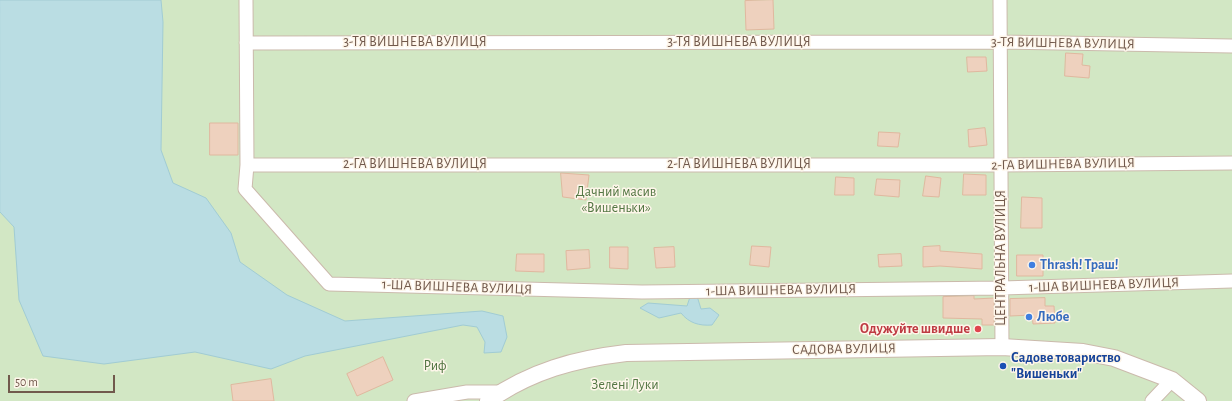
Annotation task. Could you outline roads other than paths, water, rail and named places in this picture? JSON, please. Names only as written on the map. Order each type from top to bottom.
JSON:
[{"type":"street","points":[[246,0],[247,165]]},
{"type":"street","name":"ЦЕНТРАЛЬНА ВУЛИЦЯ","points":[[1000,0],[1002,347]]},
{"type":"street","name":"3-ТЯ ВИШНЕВА ВУЛИЦЯ","points":[[246,42],[1001,42],[1232,46]]},
{"type":"street","name":"2-ГА ВИШНЕВА ВУЛИЦЯ","points":[[247,165],[1001,165],[1232,163]]},
{"type":"street","name":"1-ША ВИШНЕВА ВУЛИЦЯ","points":[[247,165],[245,189],[329,284],[642,292],[1002,288],[1232,281]]},
{"type":"street","name":"САДОВА ВУЛИЦЯ","points":[[495,397],[563,364],[590,357],[626,353],[1002,347],[1084,352],[1114,358],[1172,380],[1198,401]]},
{"type":"street","points":[[1152,401],[1172,380]]},
{"type":"street","points":[[414,401],[467,392],[495,397]]},
{"type":"water","points":[[0,0],[161,0],[163,22],[161,150],[173,183],[206,198],[231,233],[240,262],[287,295],[345,321],[482,311],[503,316],[507,337],[501,352],[484,353],[485,342],[477,327],[463,325],[305,356],[271,369],[195,352],[104,364],[43,356],[19,300],[14,227],[0,212]]},
{"type":"water","points":[[697,296],[701,309],[710,308],[719,315],[712,325],[695,323],[687,319],[681,313],[659,318],[640,308],[648,303],[687,306],[690,297]]},
{"type":"place","name":"Thrash! Траш!","points":[[1032,265]]},
{"type":"place","name":"Любе","points":[[1029,317]]},
{"type":"place","name":"Одужуйте швидше","points":[[978,329]]},
{"type":"place","name":"Садове товариство \"Вишеньки\"","points":[[1003,366]]},
{"type":"park label","name":"Дачний масив «Вишеньки»","points":[[616,200]]},
{"type":"park label","name":"Риф","points":[[435,366]]},
{"type":"park label","name":"Зелені Луки","points":[[625,385]]}]
